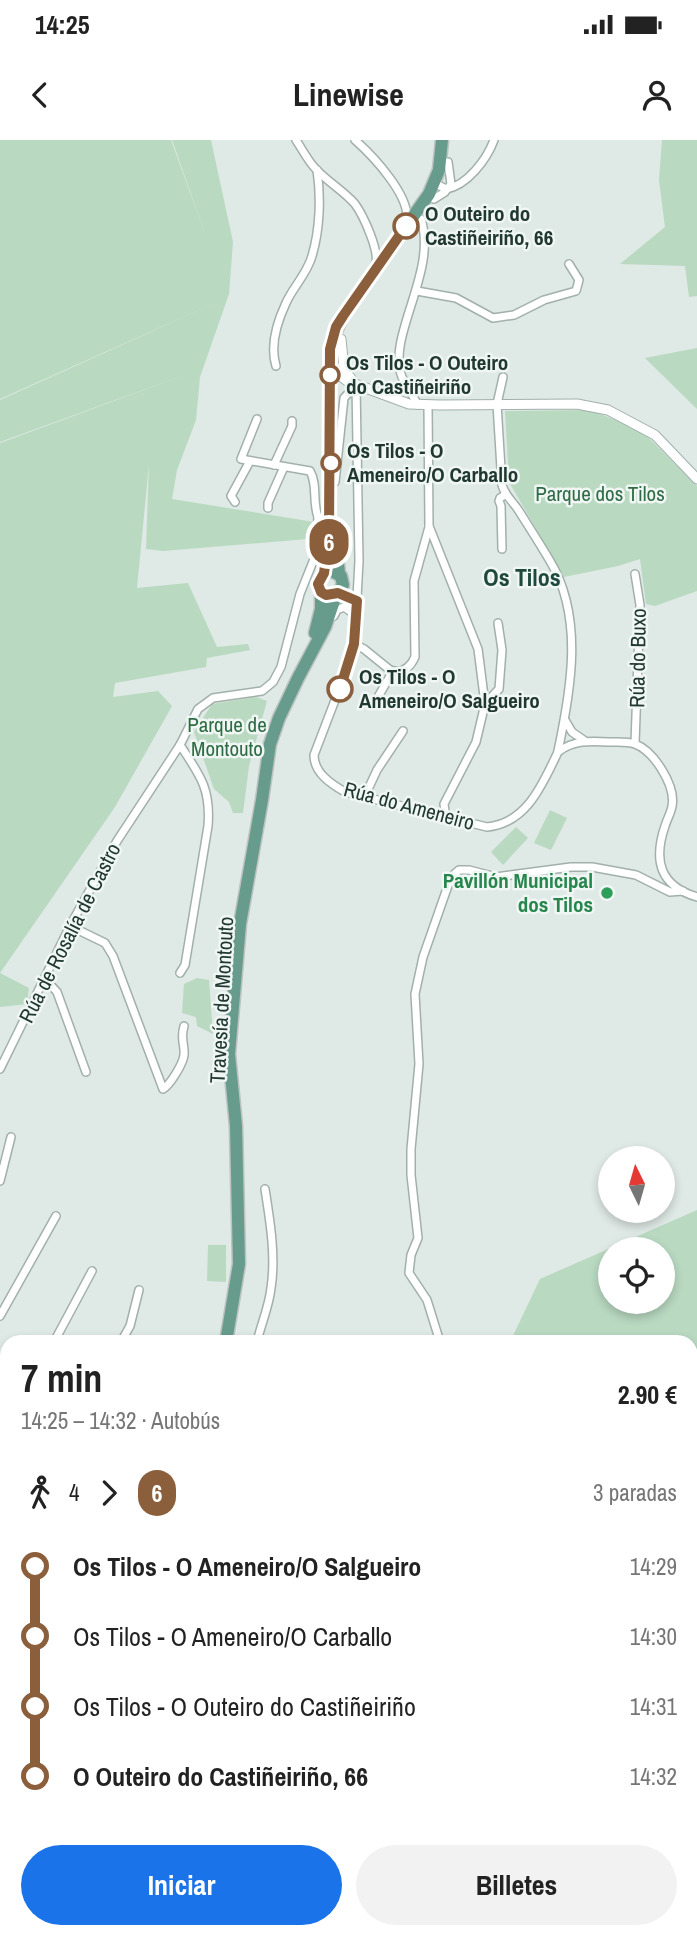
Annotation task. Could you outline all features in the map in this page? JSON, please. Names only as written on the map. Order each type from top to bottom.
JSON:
[{"type":"main road","points":[[441,186],[439,170],[442,140]]},
{"type":"main road","points":[[341,576],[332,571],[321,580],[326,595],[337,594],[343,585],[335,537],[337,373],[341,339],[347,322],[411,224],[441,186],[448,162],[448,140]]},
{"type":"main road","name":"Travesía de Montouto","points":[[302,671],[318,625],[330,349],[336,327],[343,316],[411,224]]},
{"type":"main road","name":"Travesía de Montouto","points":[[227,1335],[239,1264],[236,1126],[229,1054],[240,924],[270,744],[279,718],[325,627],[337,594]]},
{"type":"main road","name":"Travesía de Montouto","points":[[222,1335],[234,1293]]},
{"type":"street","points":[[296,140],[317,170],[356,205],[376,248],[377,262],[362,284],[359,296]]},
{"type":"street","points":[[354,644],[390,670],[398,672],[412,663],[415,657],[414,581],[429,526],[423,405],[402,377],[400,351],[401,339],[417,291],[425,241],[411,224],[403,201],[376,158],[355,140]]},
{"type":"street","points":[[441,186],[445,159],[442,140]]},
{"type":"street","points":[[403,201],[413,208],[441,186],[468,175],[482,162],[494,140]]},
{"type":"street","points":[[276,366],[273,349],[286,302],[313,254],[320,194],[317,170]]},
{"type":"street","points":[[376,248],[383,253],[393,245]]},
{"type":"street","points":[[417,291],[447,295],[461,300],[489,318],[502,318],[544,300],[576,291],[579,280],[569,264]]},
{"type":"street","points":[[343,316],[333,366],[337,373],[356,385],[399,401],[423,405],[577,404],[608,410],[654,435],[697,479]]},
{"type":"street","points":[[341,339],[344,369],[356,385]]},
{"type":"street","points":[[502,549],[501,506],[509,506],[502,485],[498,404],[503,377]]},
{"type":"street","points":[[335,482],[345,398],[356,385]]},
{"type":"street","name":"Rúa do Ameneiro","points":[[356,385],[359,561],[354,644],[318,743],[314,763],[335,787],[364,798],[487,827],[508,823],[530,804],[558,752],[565,720],[571,668],[568,610],[552,565],[508,498]]},
{"type":"street","points":[[257,419],[242,459],[310,471],[315,480],[315,508],[324,517],[314,560],[300,594]]},
{"type":"street","points":[[274,465],[292,421]]},
{"type":"street","points":[[235,502],[231,496],[250,461]]},
{"type":"street","points":[[268,508],[284,467]]},
{"type":"street","points":[[429,526],[478,649],[485,704],[476,742],[444,804],[446,818]]},
{"type":"street","points":[[314,560],[314,570],[321,580]]},
{"type":"street","points":[[341,576],[358,568]]},
{"type":"street","name":"Rúa do Buxo","points":[[635,574],[640,605],[635,743]]},
{"type":"street","points":[[341,576],[357,582]]},
{"type":"street","points":[[305,581],[321,580]]},
{"type":"street","points":[[300,594],[321,580]]},
{"type":"street","name":"Rúa de Rosalía de Castro","points":[[1,1068],[69,926],[117,841],[180,745],[198,709],[213,698],[262,691],[273,682],[281,667],[300,594]]},
{"type":"street","points":[[337,594],[357,601]]},
{"type":"street","points":[[325,627],[330,625],[337,610],[341,608],[351,610],[357,616]]},
{"type":"street","points":[[485,704],[499,689],[502,650],[499,623]]},
{"type":"street","points":[[374,704],[390,676],[390,670]]},
{"type":"street","points":[[565,720],[572,732],[585,741]]},
{"type":"street","points":[[364,798],[377,770],[403,731]]},
{"type":"street","points":[[558,752],[564,747],[585,741],[635,743],[647,750],[655,759],[671,794],[672,808],[662,834],[662,873],[683,891],[697,897]]},
{"type":"street","points":[[180,745],[201,776],[209,803],[208,826],[185,965],[180,973]]},
{"type":"street","points":[[438,1335],[427,1300],[409,1273],[411,1255],[418,1238],[411,1175],[419,1064],[415,994],[423,957],[451,877],[458,870],[496,877],[571,867],[592,867],[636,875],[670,892],[683,891]]},
{"type":"street","points":[[69,926],[105,943],[113,956],[163,1089],[170,1086],[184,1055],[181,1039],[184,1026]]},
{"type":"street","points":[[45,979],[57,992],[86,1072]]},
{"type":"street","points":[[0,1181],[11,1137]]},
{"type":"street","points":[[259,1335],[272,1279],[272,1233],[265,1189]]},
{"type":"street","points":[[0,1316],[56,1216]]},
{"type":"street","points":[[58,1335],[92,1271]]},
{"type":"street","points":[[125,1335],[130,1326],[139,1290]]},
{"type":"green space","points":[[0,140],[171,140],[207,239],[172,140],[211,140],[233,242],[228,297],[0,399]]},
{"type":"green space","points":[[662,140],[697,140],[697,296],[689,297],[685,266],[620,264],[665,227],[659,180]]},
{"type":"green space","points":[[228,297],[200,377],[196,420],[177,470],[172,499],[314,522],[313,537],[163,551],[146,549],[149,464],[137,588],[188,583],[217,647],[248,644],[250,650],[207,658],[206,667],[115,683],[113,697],[158,691],[172,706],[115,807],[0,973],[0,443],[198,370],[0,442],[0,400]]},
{"type":"green space","points":[[697,348],[697,409],[645,358]]},
{"type":"green space","name":"Parque dos Tilos","points":[[589,410],[632,426],[648,437],[697,486],[697,591],[655,606],[646,604],[640,559],[564,577],[509,482],[505,411]]},
{"type":"green space","name":"Parque de Montouto","points":[[256,697],[267,701],[249,766],[243,813],[233,813],[229,802],[214,789],[194,732],[212,704]]},
{"type":"green space","points":[[550,810],[567,818],[551,850],[534,843]]},
{"type":"green space","points":[[516,827],[528,838],[503,865],[491,852]]},
{"type":"green space","points":[[0,973],[29,988],[27,1004],[0,1007]]},
{"type":"green space","points":[[197,978],[209,980],[213,1034],[197,1026],[196,1017],[182,1013],[184,984]]},
{"type":"green space","points":[[697,1210],[697,1335],[513,1335],[540,1279],[598,1254],[598,1314],[675,1314],[675,1237],[636,1237],[667,1223],[676,1223],[676,1219]]},
{"type":"green space","points":[[208,1245],[226,1245],[226,1282],[207,1281]]},
{"type":"bus line","name":"6","points":[[340,689],[354,644],[357,601],[338,593],[334,596],[326,595],[321,592],[318,584],[324,573],[329,536],[330,349],[336,327],[406,226]]},
{"type":"place","name":"O Outeiro do Castiñeiriño, 66","points":[[406,226]]},
{"type":"place","name":"Os Tilos - O Outeiro do Castiñeiriño","points":[[330,375]]},
{"type":"place","name":"Os Tilos - O Ameneiro/O Carballo","points":[[331,463]]},
{"type":"place","name":"Os Tilos - O Ameneiro/O Salgueiro","points":[[340,689]]},
{"type":"place","name":"Pavillón Municipal dos Tilos","points":[[607,893]]},
{"type":"district","name":"Os Tilos","points":[[522,578]]}]
